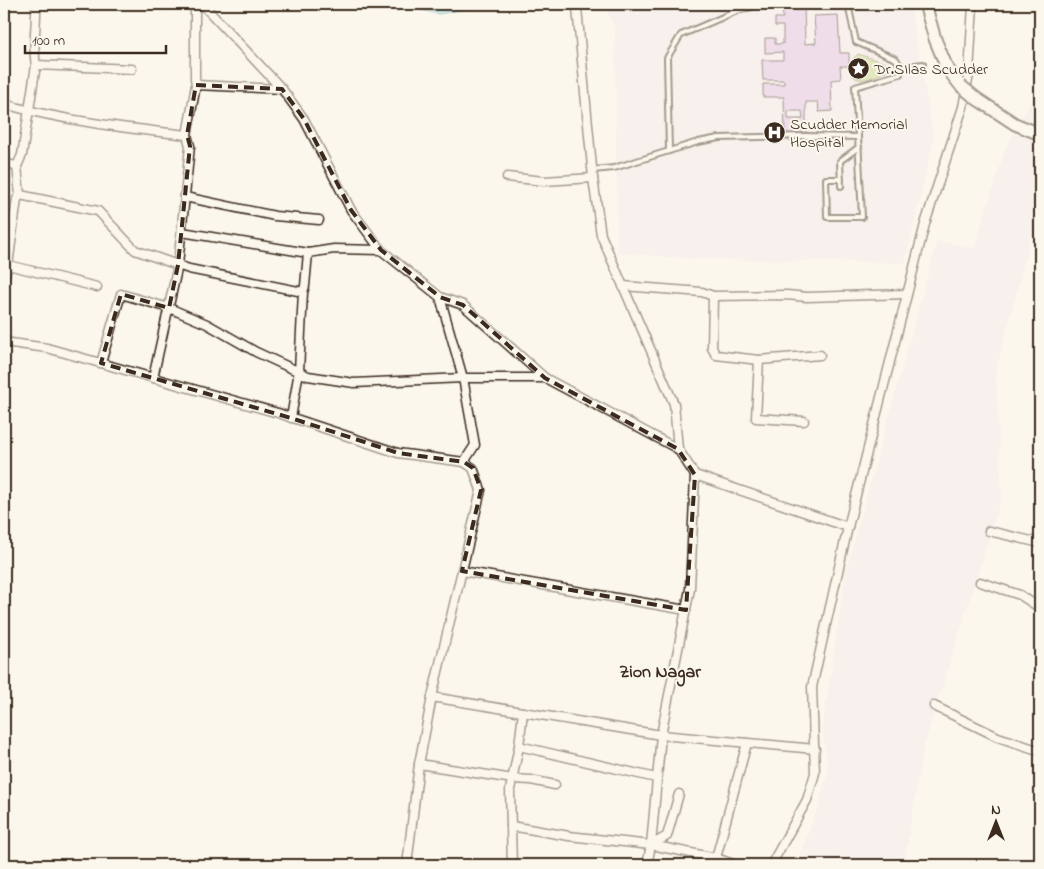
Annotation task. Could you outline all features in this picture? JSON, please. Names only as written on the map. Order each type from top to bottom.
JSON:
[{"type":"main road","points":[[925,4],[935,39],[947,68],[961,86],[1015,124],[1040,134]]},
{"type":"street","points":[[4,279],[8,265],[17,199],[20,195],[17,166],[22,155],[36,65],[36,4]]},
{"type":"street","points":[[153,378],[178,265],[182,232],[190,146],[187,135],[196,85],[195,4]]},
{"type":"street","points":[[202,4],[282,89],[304,119],[351,210],[381,250],[440,297],[463,305],[545,378],[678,449]]},
{"type":"street","points":[[574,4],[577,8],[593,174],[601,235],[674,404],[678,449],[695,475],[690,589],[661,735],[651,845],[647,865]]},
{"type":"street","points":[[771,865],[807,800],[815,773],[812,687],[848,527],[925,224],[963,107],[970,74],[973,4]]},
{"type":"street","points":[[36,65],[132,69]]},
{"type":"street","points":[[196,85],[282,89]]},
{"type":"street","points":[[4,104],[98,124],[187,135]]},
{"type":"street","points":[[4,164],[17,166]]},
{"type":"street","points":[[507,177],[544,181],[593,174]]},
{"type":"street","points":[[20,195],[98,211],[135,250],[189,270],[303,292]]},
{"type":"street","points":[[185,197],[275,216],[319,220]]},
{"type":"street","points":[[182,232],[308,253],[334,249],[381,250]]},
{"type":"street","points":[[291,418],[298,371],[303,292],[308,253]]},
{"type":"street","points":[[8,265],[97,287]]},
{"type":"street","points":[[623,286],[702,292],[713,296],[787,295],[807,297],[907,294]]},
{"type":"street","points":[[101,364],[121,294],[169,308],[207,324],[256,352],[308,376],[354,383],[462,378],[545,378]]},
{"type":"street","points":[[713,296],[712,348],[716,355],[758,360],[820,354]]},
{"type":"street","points":[[440,297],[462,378],[475,445],[464,462]]},
{"type":"street","points":[[4,342],[47,348],[291,418],[398,453],[464,462],[473,468],[481,490],[432,696],[419,764],[406,865]]},
{"type":"street","points":[[758,360],[756,418],[804,421]]},
{"type":"street","points":[[695,475],[848,527]]},
{"type":"street","points":[[989,531],[1040,543]]},
{"type":"street","points":[[462,571],[686,610]]},
{"type":"street","points":[[980,582],[1020,595],[1040,608]]},
{"type":"street","points":[[432,696],[661,735],[815,749]]},
{"type":"street","points":[[934,706],[998,737],[1040,751]]},
{"type":"street","points":[[512,865],[510,790],[519,746],[523,712]]},
{"type":"street","points":[[716,858],[748,743]]},
{"type":"street","points":[[519,746],[656,778]]},
{"type":"street","points":[[419,764],[555,785]]},
{"type":"street","points":[[651,845],[667,836],[679,794]]},
{"type":"street","points":[[511,826],[569,836],[651,845],[716,858],[736,865]]},
{"type":"lane","points":[[669,151],[667,58],[681,35],[737,11],[762,4]]},
{"type":"lane","points":[[841,179],[826,179],[827,217],[862,217],[855,87],[900,74],[901,67],[896,59],[856,42],[848,4]]},
{"type":"lane","points":[[901,67],[923,64]]},
{"type":"lane","points":[[593,174],[698,142],[719,138],[858,137]]},
{"type":"lane","points":[[841,186],[840,161],[859,147]]},
{"type":"highlighted area","points":[[196,85],[282,89],[304,119],[351,210],[381,250],[440,297],[463,305],[545,378],[678,449],[695,475],[686,610],[462,571],[481,490],[473,468],[464,462],[398,453],[291,418],[101,363],[121,294],[169,308],[178,265],[190,146],[187,135]]},
{"type":"shaded area","name":"Scudder Memorial Hospital","points":[[604,4],[910,4],[934,139],[905,263],[695,259],[617,253],[615,30]]},
{"type":"shaded area","points":[[1040,85],[1040,203],[996,371],[1002,496],[923,749],[904,865],[800,865],[796,863],[820,803],[828,770],[822,728],[847,567],[937,241],[974,248],[1006,147]]},
{"type":"green space","points":[[858,54],[889,64],[889,70],[866,79],[853,76],[853,59]]},
{"type":"water","points":[[393,4],[471,4],[471,8],[439,14]]},
{"type":"building","points":[[782,4],[804,4],[805,44],[816,43],[814,16],[838,15],[840,53],[849,53],[849,66],[840,66],[841,79],[831,80],[832,111],[819,112],[818,102],[806,102],[806,133],[785,134],[784,97],[763,97],[763,84],[784,84],[784,80],[763,80],[762,60],[783,60],[783,52],[765,53],[765,38],[775,38],[775,44],[783,44],[783,26],[775,26],[775,18],[783,18]],"holes":[[[788,111],[802,111],[803,119],[788,119]]]},
{"type":"place","name":"Dr.SIlas Scudder","points":[[858,68]]},
{"type":"place","name":"Scudder Memorial Hospital","points":[[774,132]]},
{"type":"district","name":"Zion Nagar","points":[[660,671]]}]
